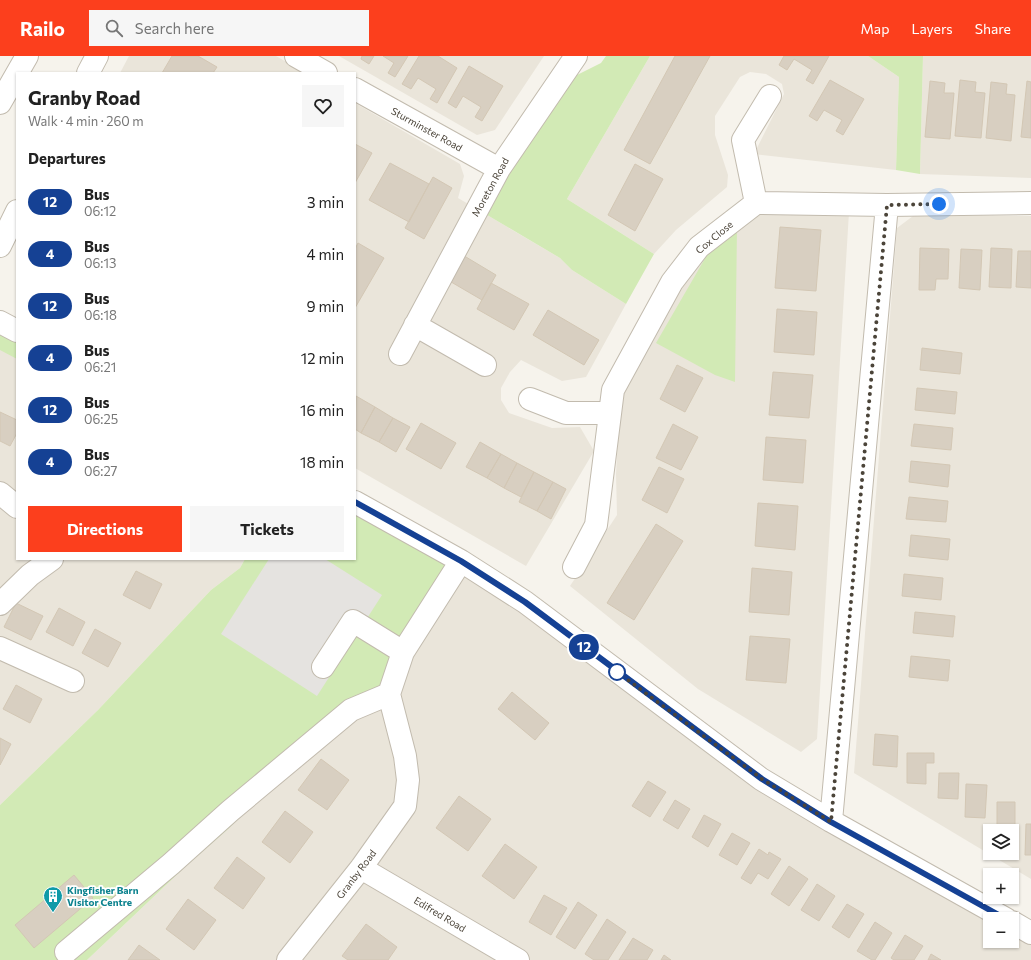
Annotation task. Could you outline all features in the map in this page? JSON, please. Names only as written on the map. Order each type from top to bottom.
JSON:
[{"type":"street","points":[[18,72],[27,56]]},
{"type":"street","points":[[296,56],[324,72]]},
{"type":"street","name":"Moreton Road","points":[[400,354],[499,168],[576,56]]},
{"type":"street","points":[[0,103],[16,75]]},
{"type":"street","name":"Sturminster Road","points":[[356,90],[499,168]]},
{"type":"street","points":[[770,96],[743,140],[756,203],[887,205],[1031,204]]},
{"type":"street","name":"Cox Close","points":[[574,567],[596,525],[613,390],[672,282],[699,246],[756,203]]},
{"type":"street","points":[[831,822],[887,205]]},
{"type":"street","points":[[0,246],[16,213]]},
{"type":"street","points":[[0,322],[16,330]]},
{"type":"street","points":[[415,325],[485,365]]},
{"type":"street","points":[[530,399],[566,413],[610,413]]},
{"type":"street","points":[[0,493],[16,506]]},
{"type":"street","points":[[356,503],[461,561],[525,602],[762,779],[831,822],[993,912]]},
{"type":"street","points":[[0,604],[30,575],[51,560]]},
{"type":"street","points":[[66,952],[154,880],[230,811],[352,710],[389,694],[403,652],[461,561]]},
{"type":"street","points":[[324,666],[353,621],[403,652]]},
{"type":"street","points":[[0,648],[72,681]]},
{"type":"street","name":"Granby Road","points":[[288,960],[362,868],[405,806],[408,780],[405,756],[389,694]]},
{"type":"street","name":"Edifred Road","points":[[362,868],[518,960]]},
{"type":"street","points":[[1019,926],[1031,933]]},
{"type":"shaded area","points":[[129,56],[276,56],[297,68],[299,72],[121,72]]},
{"type":"shaded area","points":[[339,56],[544,56],[495,130],[477,135]]},
{"type":"shaded area","points":[[650,56],[868,56],[899,77],[896,170],[754,154],[784,94],[782,84],[766,74],[750,72],[740,77],[715,116],[715,135],[728,175],[727,187],[676,230],[654,254],[567,199]]},
{"type":"shaded area","points":[[923,56],[1031,56],[1031,178],[920,174]]},
{"type":"shaded area","points":[[356,104],[460,164],[464,176],[458,198],[560,258],[572,270],[626,304],[586,377],[562,381],[521,360],[510,372],[501,388],[501,400],[509,413],[552,428],[580,427],[594,451],[526,566],[356,469]]},
{"type":"shaded area","points":[[761,211],[849,212],[817,739],[801,752],[698,689],[570,586],[617,515],[616,474],[620,399],[658,325],[703,252]]},
{"type":"shaded area","points":[[913,216],[1031,216],[1031,879],[1019,872],[1019,868],[1013,868],[999,860],[1019,860],[1019,824],[983,824],[983,850],[854,773],[897,228]]},
{"type":"shaded area","points":[[0,322],[16,330],[16,560],[244,560],[240,568],[211,590],[98,710],[0,805]]},
{"type":"shaded area","points":[[268,560],[327,560],[382,595],[317,696],[221,634]]},
{"type":"shaded area","points":[[461,561],[669,712],[983,914],[983,948],[1019,948],[1019,926],[1031,933],[1031,960],[87,960],[185,867],[227,830]]},
{"type":"green space","points":[[606,56],[650,56],[567,199],[654,254],[626,304],[572,270],[560,258],[482,212],[559,84],[601,63]]},
{"type":"green space","points":[[868,56],[923,56],[920,174],[896,170],[899,77]]},
{"type":"green space","points":[[737,228],[735,382],[715,375],[656,343],[707,255]]},
{"type":"green space","points":[[0,322],[16,330],[16,358],[0,350]]},
{"type":"green space","points":[[356,503],[461,561],[389,694],[351,710],[227,830],[185,867],[87,960],[0,960],[0,805],[98,710],[211,590],[240,568],[244,560],[356,560]]},
{"type":"building","points":[[172,56],[198,56],[217,67],[214,72],[163,72]]},
{"type":"building","points":[[362,56],[374,56],[369,64],[361,59]]},
{"type":"building","points":[[383,56],[408,56],[395,77],[388,73],[394,63]]},
{"type":"building","points":[[419,56],[438,56],[457,68],[437,103],[430,99],[436,89],[418,78],[411,89],[402,84]]},
{"type":"building","points":[[675,56],[710,56],[650,164],[624,150]]},
{"type":"building","points":[[784,56],[829,56],[813,84],[806,80],[812,70],[794,59],[787,70],[779,65]]},
{"type":"building","points":[[469,66],[503,86],[482,121],[475,117],[481,107],[463,96],[456,108],[448,103]]},
{"type":"building","points":[[830,80],[864,99],[843,135],[836,131],[842,120],[824,110],[817,121],[809,116]]},
{"type":"building","points":[[960,80],[976,82],[975,92],[985,93],[981,138],[955,136]]},
{"type":"building","points":[[930,81],[945,83],[944,93],[954,93],[950,139],[925,137]]},
{"type":"building","points":[[1027,81],[1031,82],[1031,138],[1021,137]]},
{"type":"building","points":[[991,82],[1007,84],[1006,94],[1015,95],[1011,141],[986,138]]},
{"type":"building","points":[[356,145],[372,153],[356,181]]},
{"type":"building","points":[[390,163],[429,184],[409,222],[369,200]]},
{"type":"building","points":[[635,164],[663,179],[635,231],[608,215]]},
{"type":"building","points":[[433,177],[452,188],[424,239],[405,228]]},
{"type":"building","points":[[780,227],[821,230],[816,291],[775,288]]},
{"type":"building","points":[[358,243],[384,258],[356,306],[356,247]]},
{"type":"building","points":[[920,248],[949,249],[948,279],[936,279],[935,290],[919,290]]},
{"type":"building","points":[[991,248],[1012,249],[1011,288],[989,287]]},
{"type":"building","points":[[961,249],[982,250],[980,290],[959,288]]},
{"type":"building","points":[[1018,251],[1031,251],[1031,288],[1016,287]]},
{"type":"building","points":[[461,254],[496,275],[482,300],[446,279]]},
{"type":"building","points":[[491,283],[529,304],[514,330],[477,309]]},
{"type":"building","points":[[777,309],[817,312],[814,355],[774,352]]},
{"type":"building","points":[[548,310],[599,340],[584,365],[533,335]]},
{"type":"building","points":[[922,348],[962,353],[960,374],[920,370]]},
{"type":"building","points":[[677,365],[703,378],[685,412],[660,399]]},
{"type":"building","points":[[773,372],[813,375],[809,418],[769,415]]},
{"type":"building","points":[[917,388],[957,392],[955,414],[915,410]]},
{"type":"building","points":[[356,396],[375,407],[361,433],[356,430]]},
{"type":"building","points":[[375,407],[393,418],[379,442],[361,433]]},
{"type":"building","points":[[0,412],[16,420],[16,435],[10,446],[0,441]]},
{"type":"building","points":[[393,418],[410,427],[396,452],[379,442]]},
{"type":"building","points":[[421,423],[456,443],[441,469],[406,449]]},
{"type":"building","points":[[673,424],[698,437],[681,470],[656,458]]},
{"type":"building","points":[[914,424],[953,428],[951,450],[911,446]]},
{"type":"building","points":[[766,437],[806,440],[803,483],[763,480]]},
{"type":"building","points":[[480,442],[501,454],[487,478],[466,467]]},
{"type":"building","points":[[501,454],[517,463],[504,488],[487,478]]},
{"type":"building","points":[[911,461],[950,465],[948,487],[909,482]]},
{"type":"building","points":[[517,463],[534,472],[521,497],[504,488]]},
{"type":"building","points":[[659,467],[684,479],[667,513],[642,500]]},
{"type":"building","points":[[534,472],[553,482],[537,511],[519,502]]},
{"type":"building","points":[[553,482],[566,489],[551,519],[537,511]]},
{"type":"building","points":[[909,497],[948,501],[946,522],[906,519]]},
{"type":"building","points":[[758,503],[798,506],[795,550],[755,546]]},
{"type":"building","points":[[656,524],[683,541],[634,620],[607,603]]},
{"type":"building","points":[[911,535],[950,539],[948,560],[909,556]]},
{"type":"building","points":[[752,568],[792,572],[789,615],[749,612]]},
{"type":"building","points":[[136,571],[162,584],[150,609],[123,595]]},
{"type":"building","points":[[904,574],[943,578],[941,600],[902,596]]},
{"type":"building","points":[[16,603],[43,616],[31,640],[4,627]]},
{"type":"building","points":[[59,608],[85,622],[73,646],[46,632]]},
{"type":"building","points":[[915,612],[955,616],[953,637],[913,633]]},
{"type":"building","points":[[95,629],[121,643],[108,667],[82,653]]},
{"type":"building","points":[[750,636],[790,639],[786,683],[746,680]]},
{"type":"building","points":[[911,656],[950,660],[948,681],[909,677]]},
{"type":"building","points":[[16,685],[42,699],[30,723],[3,709]]},
{"type":"building","points":[[512,692],[549,723],[535,740],[498,709]]},
{"type":"building","points":[[875,734],[898,736],[897,767],[873,765]]},
{"type":"building","points":[[0,738],[11,744],[0,765]]},
{"type":"building","points":[[907,753],[934,753],[934,763],[926,763],[926,784],[907,783]]},
{"type":"building","points":[[321,759],[349,780],[327,810],[298,790]]},
{"type":"building","points":[[939,773],[959,773],[958,799],[938,798]]},
{"type":"building","points":[[648,781],[666,792],[650,817],[632,806]]},
{"type":"building","points":[[966,784],[987,785],[985,818],[965,817]]},
{"type":"building","points":[[459,796],[491,819],[468,851],[436,828]]},
{"type":"building","points":[[675,800],[690,809],[678,829],[663,820]]},
{"type":"building","points":[[997,802],[1015,802],[1015,824],[997,824]]},
{"type":"building","points":[[285,811],[313,832],[290,863],[262,842]]},
{"type":"building","points":[[704,815],[721,824],[708,847],[692,837]]},
{"type":"building","points":[[1026,824],[1031,824],[1031,855],[1025,855]]},
{"type":"building","points":[[732,833],[750,843],[737,865],[719,855]]},
{"type":"building","points":[[505,844],[537,867],[514,899],[482,876]]},
{"type":"building","points":[[759,849],[768,855],[769,852],[781,859],[768,879],[758,873],[751,884],[741,878]]},
{"type":"building","points":[[237,857],[265,878],[243,909],[214,888]]},
{"type":"building","points":[[789,866],[808,879],[789,906],[771,894]]},
{"type":"building","name":"Kingfisher Barn Visitor Centre","points":[[74,875],[93,898],[34,948],[15,925]]},
{"type":"building","points":[[817,884],[835,896],[819,921],[801,910]]},
{"type":"building","points":[[544,895],[567,908],[551,935],[529,922]]},
{"type":"building","points":[[188,899],[216,920],[194,950],[166,929]]},
{"type":"building","points":[[578,902],[597,915],[575,949],[556,937]]},
{"type":"building","points":[[847,904],[864,914],[849,938],[832,927]]},
{"type":"building","points":[[607,919],[626,932],[608,960],[594,960],[585,954]]},
{"type":"building","points":[[875,922],[892,933],[875,960],[872,960],[857,951]]},
{"type":"building","points":[[366,924],[397,947],[388,960],[348,960],[342,956]]},
{"type":"building","points":[[905,935],[923,946],[914,960],[894,960],[891,958]]},
{"type":"building","points":[[633,938],[653,950],[647,960],[619,960]]},
{"type":"building","points":[[139,945],[160,960],[128,960]]},
{"type":"building","points":[[931,954],[941,960],[928,960]]},
{"type":"building","points":[[664,955],[671,960],[661,960]]},
{"type":"bus line","name":"12","points":[[356,503],[461,561],[525,602],[669,712],[762,779],[831,822],[993,912]]},
{"type":"place","name":"Kingfisher Barn Visitor Centre","points":[[53,913]]},
{"type":"route","points":[[617,672],[669,712],[762,779],[831,822],[887,205],[939,204]]}]
